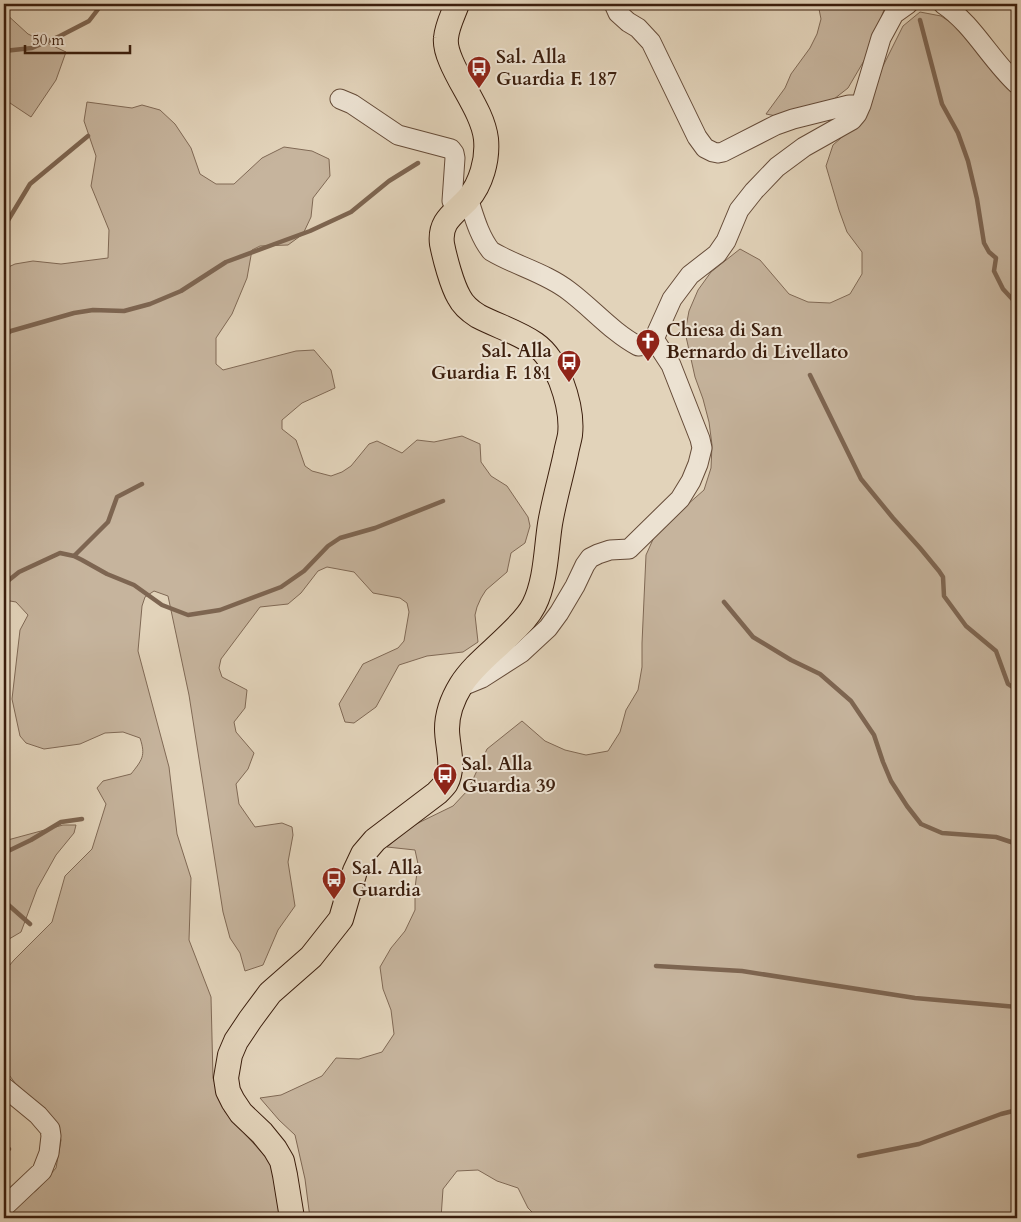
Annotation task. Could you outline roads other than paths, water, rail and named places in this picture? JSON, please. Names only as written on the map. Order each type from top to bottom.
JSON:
[{"type":"main road","points":[[292,1218],[282,1161],[276,1149],[262,1132],[241,1113],[228,1090],[226,1078],[230,1055],[236,1041],[270,993],[312,957],[341,919],[355,871],[363,854],[375,840],[446,784],[450,774],[447,729],[448,715],[452,703],[460,687],[472,671],[524,621],[534,605],[541,586],[550,522],[570,434],[566,393],[549,358],[537,345],[477,315],[466,307],[458,296],[447,262],[442,237],[445,223],[478,184],[486,155],[484,130],[455,73],[448,54],[446,42],[447,29],[457,4]]},
{"type":"street","points":[[614,4],[618,12],[628,22],[638,28],[651,42],[697,137],[705,148],[713,152],[723,152],[776,125],[793,119],[861,105]]},
{"type":"street","points":[[340,99],[352,104],[398,135],[451,148],[455,158],[452,201],[462,204],[475,219],[491,251],[541,274],[568,290],[626,340],[638,346],[647,345],[654,339],[672,299],[690,275],[717,254],[726,241],[739,210],[754,191],[777,167],[804,147],[852,120],[861,105],[881,38],[894,14],[908,4]]},
{"type":"street","points":[[943,4],[970,28],[1017,84]]},
{"type":"street","points":[[460,687],[482,678],[522,653],[548,628],[560,613],[590,558],[610,550],[629,548],[680,498],[691,481],[702,448],[700,439],[671,365],[654,339]]},
{"type":"street","points":[[4,1087],[38,1114],[50,1129],[51,1136],[49,1153],[42,1171],[4,1207]]},
{"type":"waterway","points":[[4,51],[32,48],[60,36],[89,21],[100,4]]},
{"type":"waterway","points":[[305,4],[322,6],[351,4]]},
{"type":"waterway","points":[[920,20],[942,104],[958,133],[968,161],[977,199],[984,243],[989,252],[996,258],[994,271],[1003,289],[1015,302],[1017,327]]},
{"type":"waterway","points":[[4,227],[30,184],[88,136]]},
{"type":"waterway","points":[[4,336],[11,331],[74,313],[93,310],[124,311],[150,304],[181,291],[226,262],[310,231],[351,212],[389,181],[418,163]]},
{"type":"waterway","points":[[810,375],[861,479],[939,571],[943,577],[944,596],[966,626],[996,651],[1008,684],[1017,690]]},
{"type":"waterway","points":[[74,556],[108,522],[117,497],[142,484]]},
{"type":"waterway","points":[[4,584],[19,572],[60,553],[74,556],[107,574],[134,585],[162,605],[188,615],[220,610],[281,587],[304,571],[328,546],[340,538],[375,528],[443,501]]},
{"type":"waterway","points":[[724,602],[753,637],[791,660],[820,674],[851,701],[874,735],[891,781],[921,824],[942,833],[996,837],[1017,844]]},
{"type":"waterway","points":[[4,853],[61,822],[82,819]]},
{"type":"waterway","points":[[4,901],[30,924]]},
{"type":"waterway","points":[[656,966],[742,971],[915,998],[1017,1007]]},
{"type":"waterway","points":[[859,1156],[919,1144],[1017,1110]]},
{"type":"waterway","points":[[4,1150],[9,1149]]},
{"type":"place","name":"Sal. Alla Guardia F. 187","points":[[479,89]]},
{"type":"place","name":"Chiesa di San Bernardo di Livellato","points":[[648,362]]},
{"type":"place","name":"Sal. Alla Guardia F. 181","points":[[569,383]]},
{"type":"place","name":"Sal. Alla Guardia 39","points":[[445,796]]},
{"type":"place","name":"Sal. Alla Guardia","points":[[334,900]]}]
